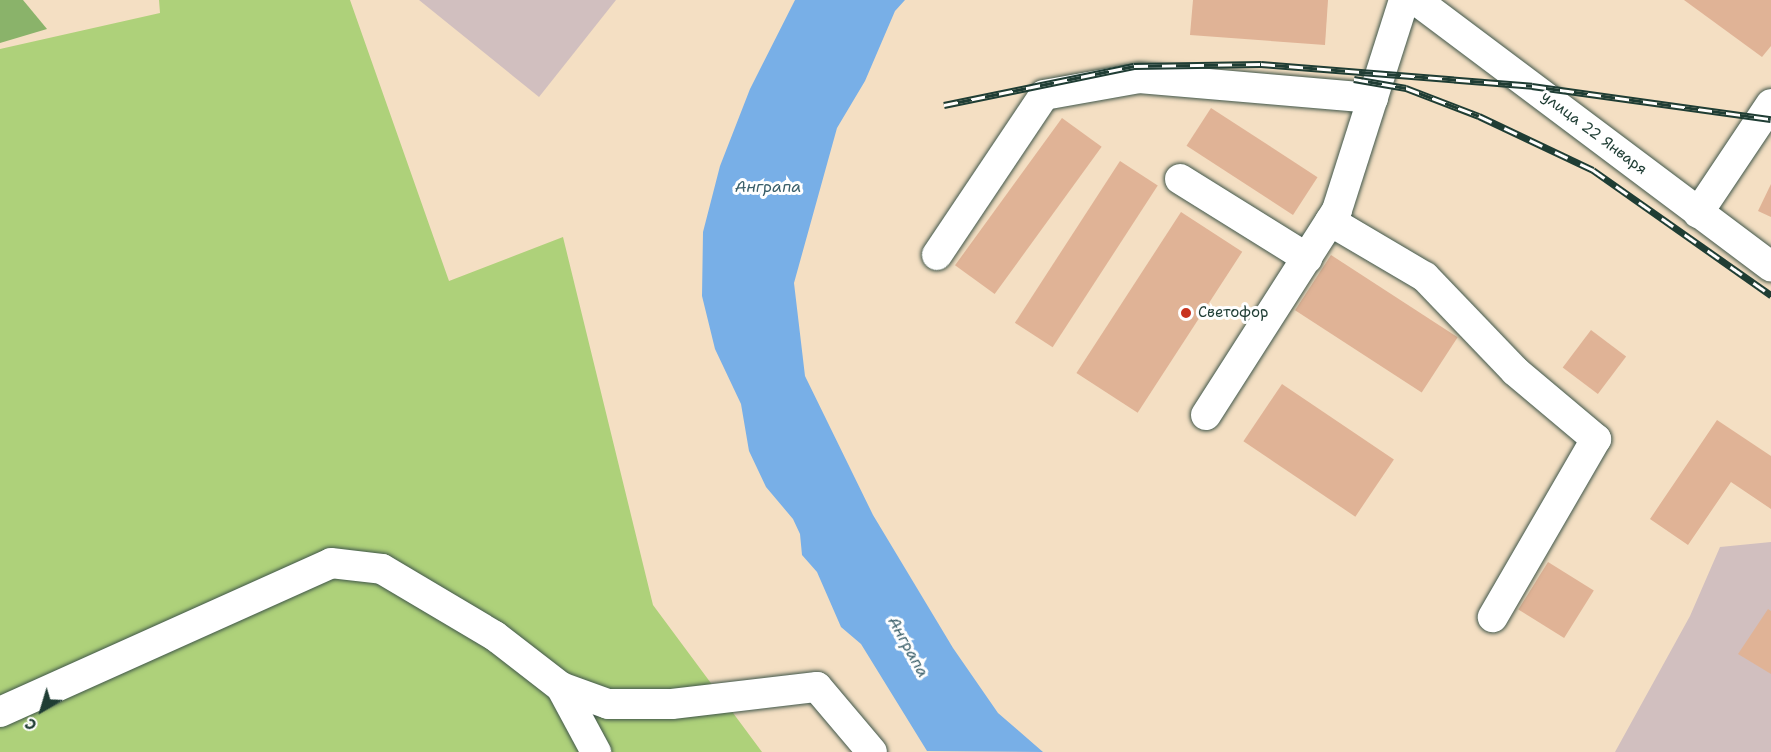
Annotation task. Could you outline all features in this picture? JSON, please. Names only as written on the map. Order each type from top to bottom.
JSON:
[{"type":"street","points":[[1206,415],[1330,221],[1404,0]]},
{"type":"street","name":"улица 22 Января","points":[[1416,0],[1771,267]]},
{"type":"street","points":[[937,255],[1044,95],[1139,78],[1373,98]]},
{"type":"street","points":[[1698,213],[1771,104]]},
{"type":"street","points":[[1180,179],[1306,258]]},
{"type":"street","points":[[1330,221],[1425,277],[1515,371],[1596,439],[1493,617]]},
{"type":"street","points":[[0,712],[331,563],[382,569],[495,636],[561,687],[608,704],[651,704],[817,687],[872,752]]},
{"type":"street","points":[[561,687],[596,752]]},
{"type":"shaded area","points":[[419,0],[616,0],[539,97]]},
{"type":"shaded area","points":[[1771,542],[1771,752],[1615,752],[1690,616],[1720,547]]},
{"type":"green space","points":[[0,0],[23,0],[47,29],[0,43]]},
{"type":"green space","points":[[159,0],[350,0],[449,281],[563,237],[653,605],[762,752],[0,752],[0,49],[160,13]]},
{"type":"water","name":"Анграпа","points":[[795,0],[905,0],[895,11],[865,81],[837,128],[794,283],[805,376],[873,515],[953,648],[998,713],[1043,752],[927,751],[861,644],[841,627],[817,572],[802,555],[800,534],[793,519],[766,487],[749,451],[741,404],[715,349],[702,296],[703,232],[720,166],[750,89]]},
{"type":"building","points":[[1193,0],[1328,0],[1325,45],[1190,35]]},
{"type":"building","points":[[1684,0],[1771,0],[1771,46],[1762,57]]},
{"type":"building","points":[[1211,108],[1318,177],[1293,215],[1186,146]]},
{"type":"building","points":[[1062,118],[1102,147],[995,294],[955,265]]},
{"type":"building","points":[[1120,161],[1158,186],[1053,347],[1015,323]]},
{"type":"building","points":[[1771,184],[1771,217],[1758,211]]},
{"type":"building","points":[[1181,212],[1242,252],[1138,413],[1076,373]]},
{"type":"building","points":[[1331,255],[1458,337],[1422,393],[1295,310]]},
{"type":"building","points":[[1591,330],[1626,356],[1598,394],[1563,368]]},
{"type":"building","points":[[1282,384],[1394,459],[1355,517],[1243,441]]},
{"type":"building","points":[[1717,420],[1771,456],[1771,509],[1731,482],[1688,545],[1650,519]]},
{"type":"building","points":[[1548,562],[1594,591],[1564,638],[1518,609]]},
{"type":"building","points":[[1768,609],[1771,611],[1771,674],[1738,654]]},
{"type":"railway","points":[[944,105],[1134,66],[1261,64],[1532,86],[1771,119]]},
{"type":"railway","points":[[1354,79],[1406,88],[1479,116],[1593,170],[1771,295]]},
{"type":"place","name":"Светофор","points":[[1186,313]]}]
